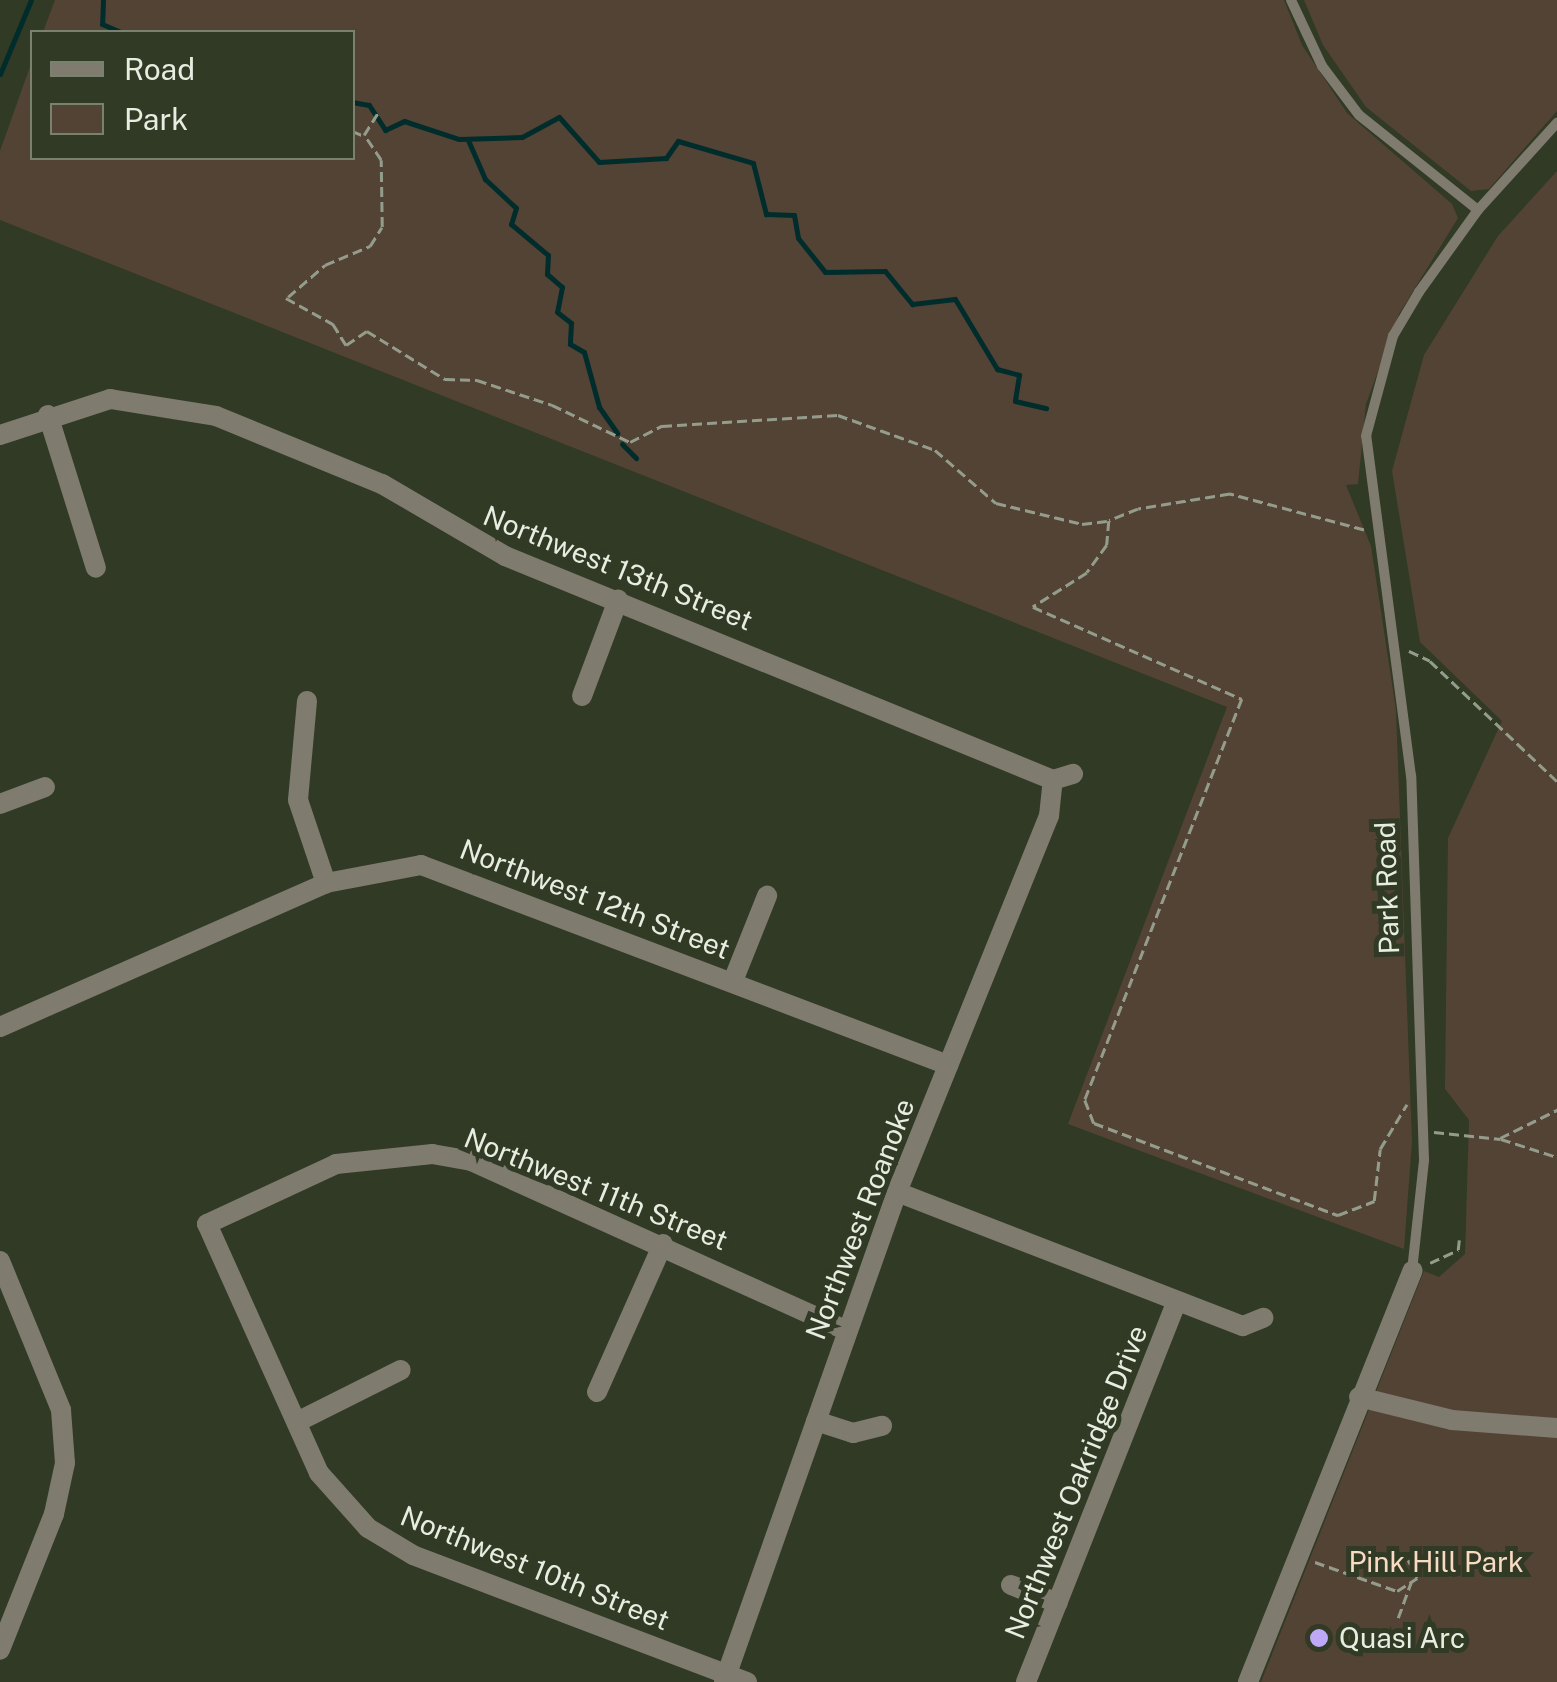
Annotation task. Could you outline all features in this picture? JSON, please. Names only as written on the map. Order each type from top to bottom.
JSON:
[{"type":"street","name":"Northwest 13th Street","points":[[0,435],[48,415],[110,399],[216,416],[382,484],[504,556],[1063,777]]},
{"type":"street","points":[[48,415],[96,568]]},
{"type":"street","points":[[582,696],[618,600]]},
{"type":"street","points":[[307,700],[298,800],[326,884]]},
{"type":"street","name":"Northwest Roanoke","points":[[725,1678],[897,1192],[1063,777]]},
{"type":"street","points":[[0,804],[45,787]]},
{"type":"street","name":"Northwest 12th Street","points":[[0,1026],[326,884],[389,865],[452,871],[948,1065]]},
{"type":"street","points":[[733,981],[766,896]]},
{"type":"street","name":"Northwest 11th Street","points":[[207,1224],[336,1164],[398,1152],[471,1161],[663,1244],[846,1330]]},
{"type":"street","points":[[897,1192],[1176,1303],[1243,1326],[1263,1318]]},
{"type":"street","name":"Northwest 10th Street","points":[[207,1224],[296,1422],[339,1500],[390,1544],[725,1678],[747,1682]]},
{"type":"street","points":[[597,1392],[663,1244]]},
{"type":"street","points":[[0,1261],[61,1410],[65,1463],[54,1514],[0,1650]]},
{"type":"street","name":"Park Road","points":[[1248,1682],[1359,1397],[1420,1273]]},
{"type":"street","name":"Northwest Oakridge Drive","points":[[1026,1682],[1176,1303]]},
{"type":"street","points":[[296,1422],[401,1370]]},
{"type":"street","points":[[1359,1397],[1452,1420],[1557,1428]]},
{"type":"street","points":[[816,1420],[853,1433],[882,1426]]},
{"type":"street","points":[[1011,1584],[1058,1602]]},
{"type":"lane","points":[[1291,0],[1322,66],[1359,114],[1478,210]]},
{"type":"lane","name":"Park Road","points":[[1420,1273],[1423,1131],[1411,776],[1365,474],[1374,388],[1402,322],[1478,210],[1557,123]]},
{"type":"path","points":[[364,136],[376,114]]},
{"type":"path","points":[[355,132],[364,136],[381,160],[382,227],[370,246],[325,264],[286,298],[333,324],[346,345],[367,331],[445,379],[477,380],[552,405],[630,442],[662,426],[856,419],[935,450],[996,502],[1082,524],[1230,494],[1375,532]]},
{"type":"path","points":[[1109,520],[1107,544],[1087,573],[1032,606],[1242,698],[1086,1100],[1094,1123],[1338,1215],[1374,1200],[1380,1149],[1398,1108],[1422,1099]]},
{"type":"path","points":[[1407,651],[1430,660],[1557,780]]},
{"type":"path","points":[[1499,1138],[1557,1110]]},
{"type":"path","points":[[1423,1131],[1499,1138],[1557,1157]]},
{"type":"path","points":[[1420,1273],[1433,1258],[1458,1250],[1458,1240]]},
{"type":"path","points":[[1398,1618],[1419,1572],[1408,1560]]},
{"type":"path","points":[[1314,1561],[1397,1591],[1412,1581]]},
{"type":"green space","points":[[55,0],[1284,0],[1302,45],[1347,113],[1452,204],[1458,218],[1399,314],[1366,404],[1358,484],[1346,485],[1371,546],[1396,710],[1412,1142],[1404,1249],[1068,1124],[1227,707],[0,220],[0,151],[30,67],[30,160],[355,160],[355,30],[44,30]]},
{"type":"green space","points":[[1304,0],[1557,0],[1557,111],[1489,189],[1471,191],[1366,107],[1323,45]]},
{"type":"green space","name":"Pink Hill Park","points":[[1557,171],[1557,1682],[1261,1682],[1424,1271],[1439,1277],[1465,1254],[1469,1120],[1445,1089],[1448,838],[1502,721],[1420,642],[1392,471],[1424,355],[1498,236]]},
{"type":"waterway","points":[[0,74],[31,0]]},
{"type":"waterway","points":[[103,0],[102,24],[116,30]]},
{"type":"waterway","points":[[355,103],[369,105],[385,130],[404,121],[459,139],[522,137],[559,117],[599,162],[666,158],[678,141],[753,163],[766,214],[794,215],[798,238],[825,272],[885,271],[912,304],[955,299],[997,369],[1019,375],[1015,401],[1046,408]]},
{"type":"waterway","points":[[468,140],[485,179],[516,208],[511,224],[548,255],[547,274],[562,287],[557,312],[571,323],[570,344],[584,352],[599,407],[617,433]]},
{"type":"waterway","points":[[622,444],[636,458]]},
{"type":"place","name":"Quasi Arc","points":[[1319,1638]]}]
